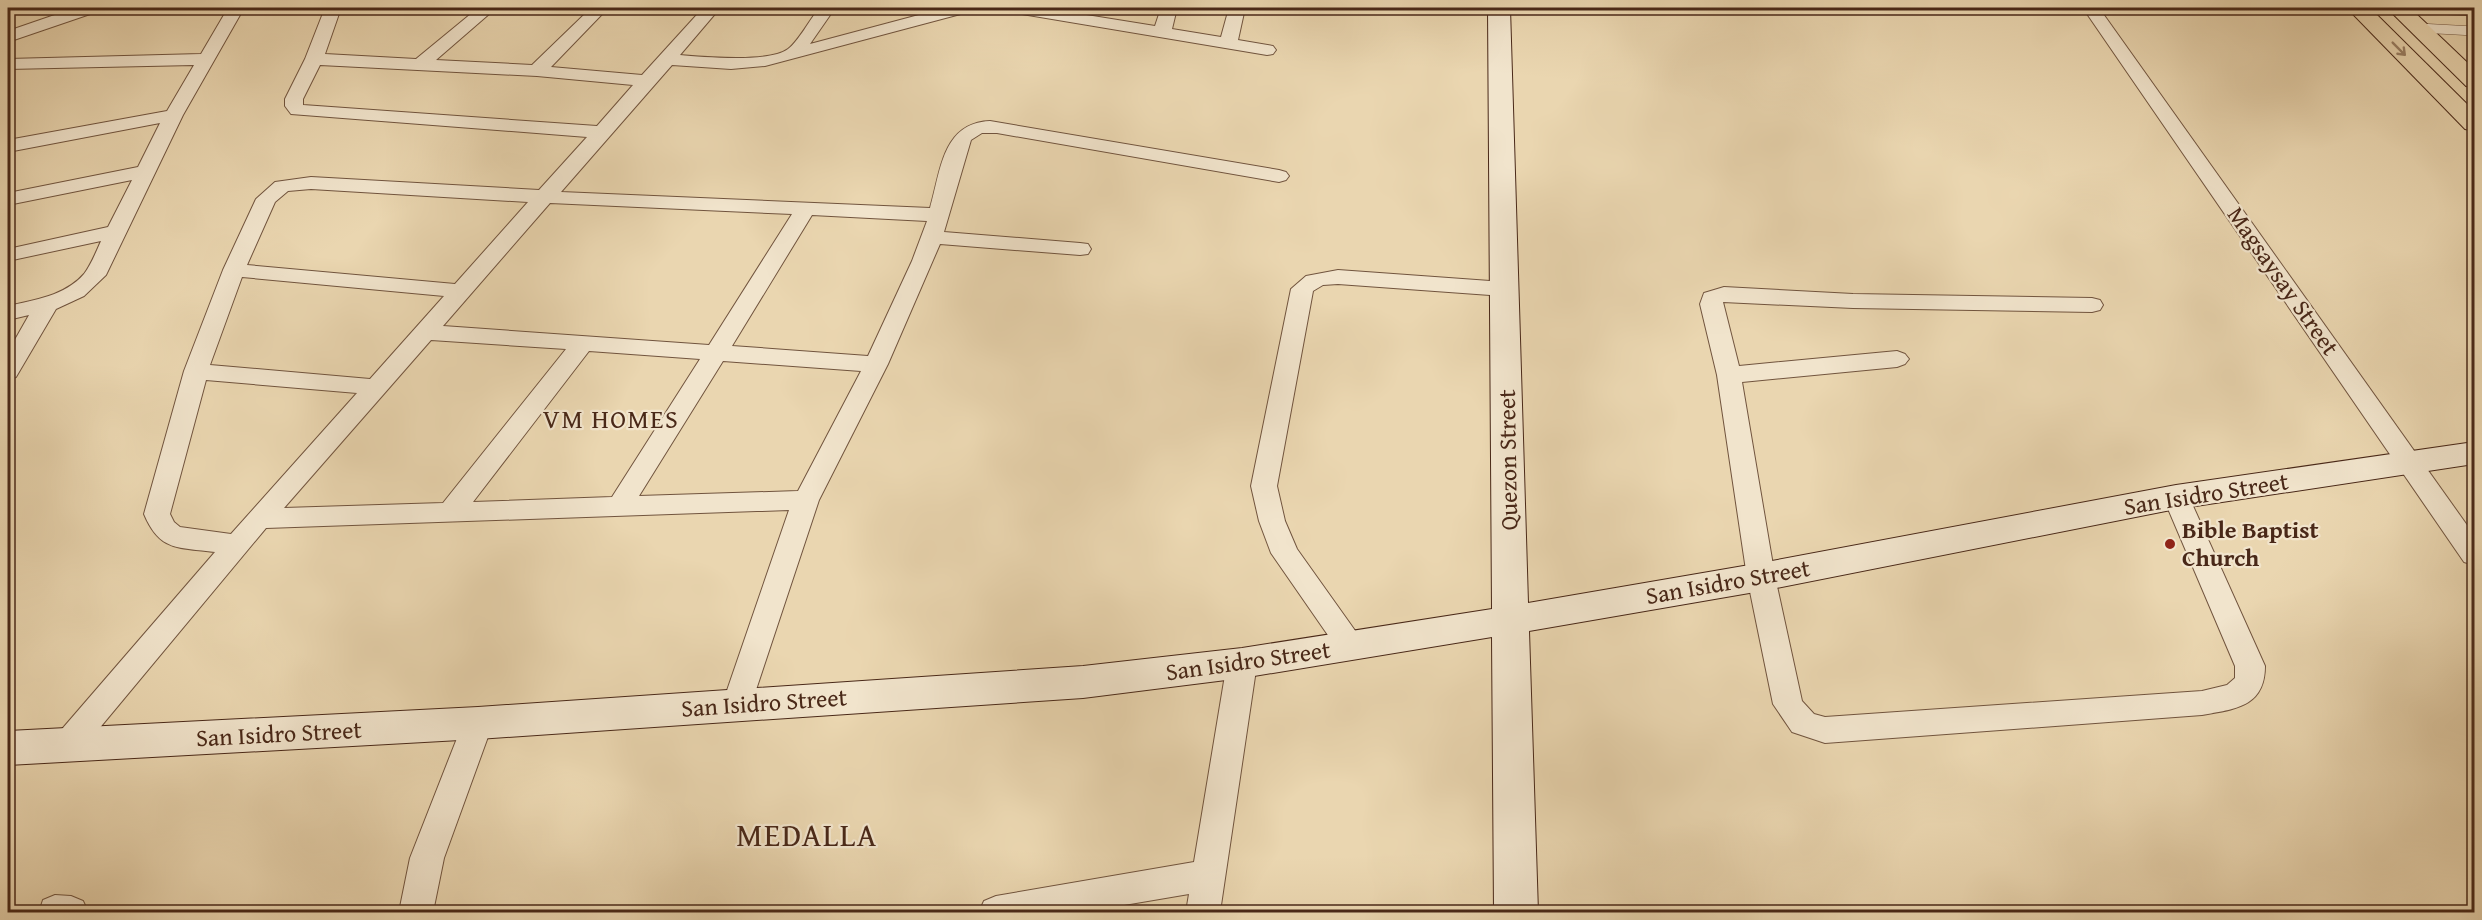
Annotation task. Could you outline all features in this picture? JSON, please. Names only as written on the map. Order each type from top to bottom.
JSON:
[{"type":"highway","points":[[2358,8],[2475,124]]},
{"type":"highway","points":[[2398,8],[2418,17],[2475,81]]},
{"type":"street","points":[[8,37],[90,8]]},
{"type":"street","points":[[8,313],[68,297],[86,286],[95,275],[174,115],[236,8]]},
{"type":"street","points":[[333,8],[314,59],[294,99],[294,106],[306,112],[603,132]]},
{"type":"street","points":[[420,65],[488,8]]},
{"type":"street","points":[[537,71],[600,8]]},
{"type":"street","points":[[67,745],[259,519],[712,8]]},
{"type":"street","points":[[793,54],[827,8]]},
{"type":"street","points":[[668,59],[748,64],[793,54],[932,12],[962,8]]},
{"type":"street","points":[[1016,8],[1047,10],[1162,33],[1267,50]]},
{"type":"street","points":[[1162,33],[1169,8]]},
{"type":"street","points":[[1228,44],[1237,8]]},
{"type":"street","name":"Quezon Street","points":[[1499,8],[1516,912]]},
{"type":"street","name":"Magsaysay Street","points":[[2091,8],[2475,555]]},
{"type":"street","points":[[2418,17],[2475,10]]},
{"type":"street","points":[[8,64],[205,59]]},
{"type":"street","points":[[314,59],[537,71],[648,81]]},
{"type":"street","points":[[8,82],[53,64]]},
{"type":"street","points":[[8,146],[174,115]]},
{"type":"street","points":[[737,705],[806,500],[876,364],[932,237],[959,142],[965,133],[983,126],[1024,131],[1279,176]]},
{"type":"street","points":[[8,199],[148,171]]},
{"type":"street","points":[[237,545],[173,536],[163,528],[157,514],[196,371],[234,270],[266,199],[282,186],[294,183],[939,215]]},
{"type":"street","points":[[619,507],[806,208]]},
{"type":"street","points":[[8,255],[118,231]]},
{"type":"street","points":[[932,237],[1080,249]]},
{"type":"street","points":[[234,270],[461,291]]},
{"type":"street","points":[[1351,646],[1285,553],[1272,521],[1264,486],[1302,289],[1309,281],[1338,277],[1504,289]]},
{"type":"street","points":[[2092,305],[1853,302],[1724,294],[1712,298],[1711,304],[1729,375],[1761,577],[1788,704],[1796,718],[1806,728],[1825,730],[2202,703],[2236,696],[2250,682],[2250,666],[2176,497]]},
{"type":"street","points":[[8,372],[47,304]]},
{"type":"street","points":[[425,332],[876,364]]},
{"type":"street","points":[[451,512],[583,343]]},
{"type":"street","points":[[1729,375],[1897,359]]},
{"type":"street","points":[[196,371],[376,387]]},
{"type":"street","name":"San Isidro Street","points":[[8,748],[478,723],[1083,682],[1242,663],[1761,577],[2176,497],[2475,453]]},
{"type":"street","points":[[259,519],[806,500]]},
{"type":"street","points":[[1203,912],[1242,663]]},
{"type":"street","points":[[416,912],[427,858],[478,723]]},
{"type":"street","points":[[996,912],[1209,875]]},
{"type":"lane","points":[[2418,17],[2475,31]]},
{"type":"place","name":"Bible Baptist Church","points":[[2170,544]]},
{"type":"district","name":"VM HOMES","points":[[611,419]]},
{"type":"district","name":"MEDALLA","points":[[807,835]]}]
